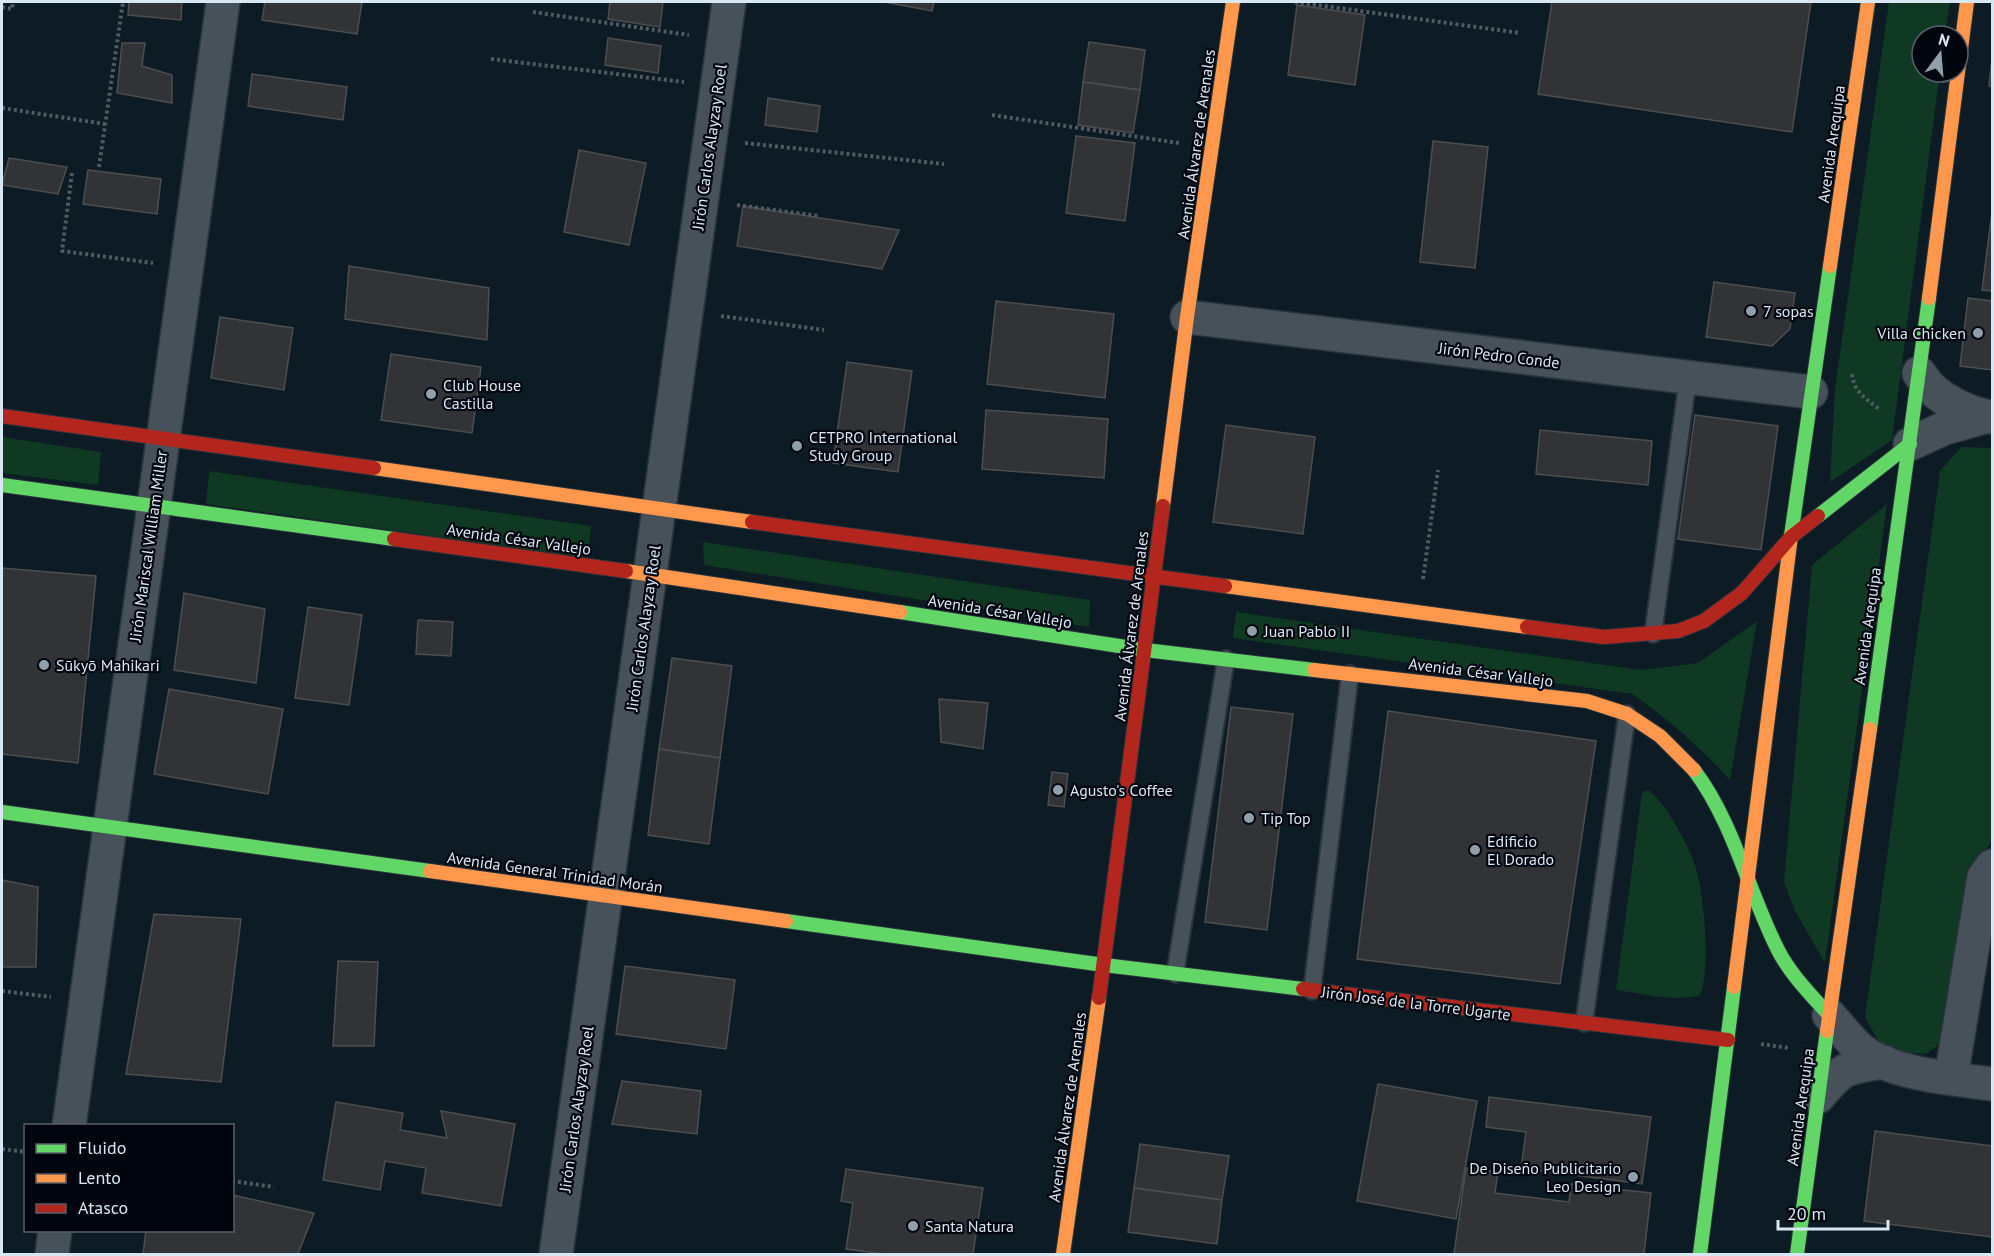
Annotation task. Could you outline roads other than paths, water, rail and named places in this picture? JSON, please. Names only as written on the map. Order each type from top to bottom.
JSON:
[{"type":"main road","name":"Avenida Álvarez de Arenales","points":[[1063,1254],[1104,965],[1187,317],[1233,2]]},
{"type":"main road","name":"Avenida Arequipa","points":[[1700,1254],[1791,537],[1868,2]]},
{"type":"main road","name":"Avenida Arequipa","points":[[1797,1254],[1910,444],[1967,2]]},
{"type":"main road","points":[[2,416],[659,509],[1604,637],[1678,632],[1704,621],[1742,594],[1791,537],[1910,444]]},
{"type":"main road","name":"Avenida César Vallejo","points":[[2,484],[650,574],[1145,650],[1587,701],[1627,714],[1660,736],[1695,771],[1717,802],[1779,952],[1804,988],[1829,1015]]},
{"type":"main road","name":"Avenida General Trinidad Morán","points":[[2,812],[1104,965]]},
{"type":"main road","name":"Jirón José de la Torre Ugarte","points":[[1104,965],[1728,1041]]},
{"type":"street","name":"Jirón Mariscal William Miller","points":[[69,1124],[223,2]]},
{"type":"street","name":"Jirón Carlos Alayzay Roel","points":[[556,1254],[729,2]]},
{"type":"street","name":"Jirón Pedro Conde","points":[[1187,317],[1811,392]]},
{"type":"street","points":[[1919,373],[1931,389],[1945,398],[1988,417]]},
{"type":"street","points":[[1910,444],[1945,428],[1988,417]]},
{"type":"street","points":[[1951,1078],[1984,877],[1992,866]]},
{"type":"street","points":[[1829,1015],[1861,1050],[1884,1062],[1907,1070],[1992,1084]]},
{"type":"street","points":[[1818,1097],[1836,1075],[1851,1067],[1884,1062]]},
{"type":"street","points":[[52,1254],[55,1232]]},
{"type":"lane","points":[[1653,634],[1688,378]]},
{"type":"lane","points":[[1175,974],[1226,659]]},
{"type":"lane","points":[[1312,991],[1350,674]]},
{"type":"lane","points":[[1584,1023],[1627,714]]},
{"type":"place","name":"7 sopas","points":[[1751,311]]},
{"type":"place","name":"Villa Chicken","points":[[1978,333]]},
{"type":"place","name":"Club House Castilla","points":[[431,394]]},
{"type":"place","name":"CETPRO International Study Group","points":[[797,446]]},
{"type":"place","name":"Juan Pablo II","points":[[1252,631]]},
{"type":"place","name":"Sūkyō Mahikari","points":[[44,665]]},
{"type":"place","name":"Agusto's Coffee","points":[[1058,790]]},
{"type":"place","name":"Tip Top","points":[[1249,818]]},
{"type":"place","name":"Edificio El Dorado","points":[[1475,850]]},
{"type":"place","name":"De Diseño Publicitario Leo Design","points":[[1633,1177]]},
{"type":"place","name":"Santa Natura","points":[[913,1226]]}]
